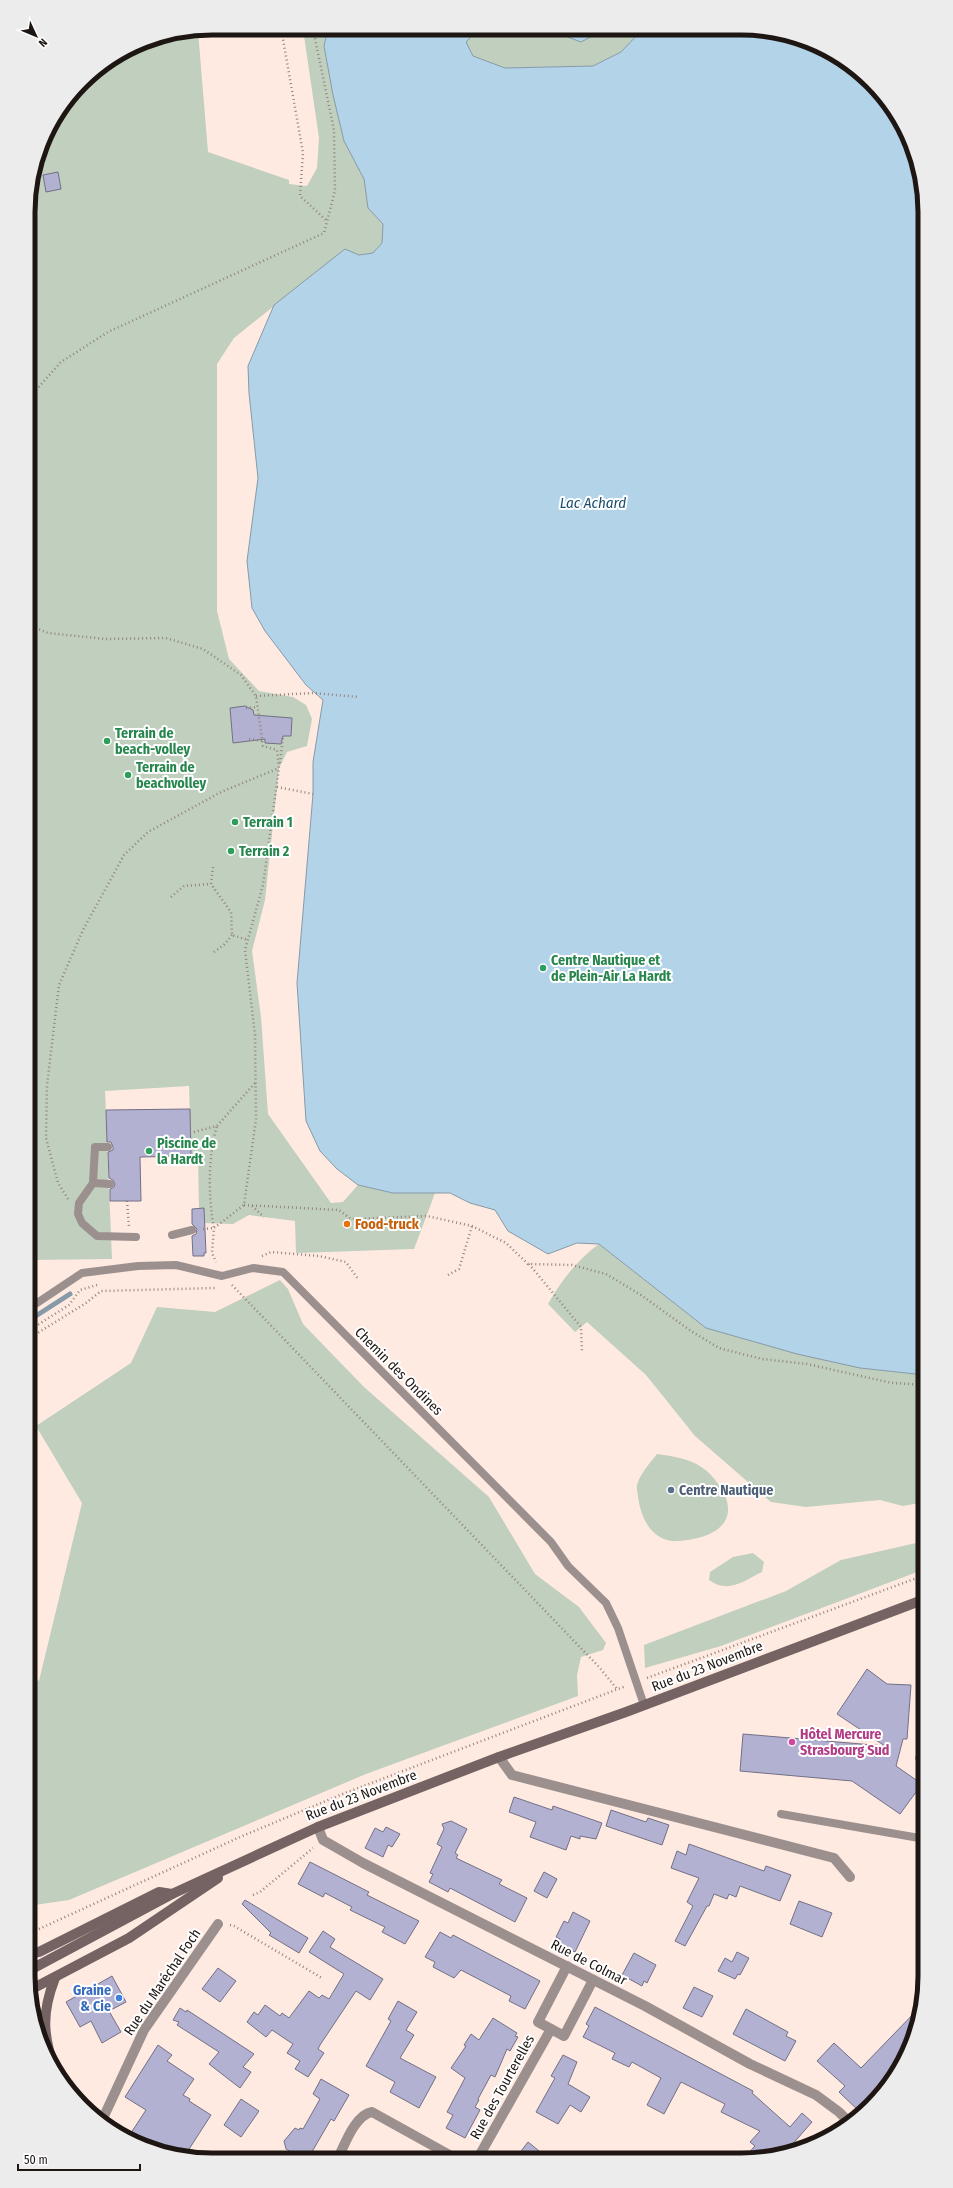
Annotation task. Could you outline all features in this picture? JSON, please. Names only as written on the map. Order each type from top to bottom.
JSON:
[{"type":"main road","name":"Rue du 23 Novembre","points":[[35,1967],[172,1894],[318,1827],[499,1757],[644,1705],[918,1602]]},
{"type":"main road","name":"Rue du 23 Novembre","points":[[35,1988],[129,1938],[236,1865]]},
{"type":"main road","name":"Rue du 23 Novembre","points":[[35,1952],[39,1952],[159,1892],[172,1894]]},
{"type":"main road","points":[[49,2045],[44,2015],[55,1978]]},
{"type":"street","points":[[499,1757],[512,1775],[834,1858],[850,1877]]},
{"type":"street","name":"Rue de Colmar","points":[[318,1827],[323,1840],[363,1863],[645,2006],[750,2064],[816,2095],[846,2119]]},
{"type":"street","name":"Rue du Maréchal Foch","points":[[103,2116],[144,2030],[218,1924]]},
{"type":"street","name":"Rue des Tourterelles","points":[[567,1966],[538,2022],[550,2029],[564,2036],[593,1980]]},
{"type":"street","name":"Rue des Tourterelles","points":[[481,2153],[550,2029]]},
{"type":"street","points":[[341,2153],[358,2121],[367,2113],[372,2112],[446,2153]]},
{"type":"lane","points":[[108,1147],[95,1147],[93,1183],[79,1203],[78,1214],[82,1223],[97,1236],[136,1237]]},
{"type":"lane","points":[[93,1183],[110,1184]]},
{"type":"lane","points":[[172,1235],[192,1230]]},
{"type":"lane","name":"Chemin des Ondines","points":[[35,1304],[82,1273],[138,1266],[176,1265],[222,1276],[254,1268],[282,1272],[551,1542],[568,1566],[606,1603],[618,1628],[644,1705]]},
{"type":"lane","points":[[781,1814],[918,1838]]},
{"type":"path","points":[[282,35],[303,154],[300,196],[327,221]]},
{"type":"path","points":[[35,391],[61,362],[108,332],[324,233],[335,191],[334,130],[314,35]]},
{"type":"path","points":[[35,628],[48,633],[105,639],[166,638],[203,649],[241,675],[256,696],[263,746],[277,750],[279,768]]},
{"type":"path","points":[[256,696],[313,693],[359,697]]},
{"type":"path","points":[[246,708],[258,707]]},
{"type":"path","points":[[244,1205],[256,1119],[255,1035],[245,950],[263,885],[283,736]]},
{"type":"path","points":[[249,738],[262,741]]},
{"type":"path","points":[[78,1214],[58,1183],[46,1138],[47,1085],[59,985],[83,930],[124,855],[148,832],[221,792],[279,768]]},
{"type":"path","points":[[277,787],[313,794]]},
{"type":"path","points":[[213,867],[211,884],[231,912],[232,935],[225,944],[214,952]]},
{"type":"path","points":[[171,897],[184,886],[211,884]]},
{"type":"path","points":[[232,935],[248,940]]},
{"type":"path","points":[[212,1253],[214,1228],[210,1211],[212,1142],[217,1126],[256,1082]]},
{"type":"path","points":[[190,1133],[217,1126]]},
{"type":"path","points":[[127,1201],[127,1212]]},
{"type":"path","points":[[214,1228],[244,1205],[339,1210],[351,1219],[428,1216],[472,1226],[506,1243],[528,1264],[581,1327],[582,1352]]},
{"type":"path","points":[[252,1205],[264,1217]]},
{"type":"path","points":[[448,1275],[459,1269],[472,1226]]},
{"type":"path","points":[[257,1259],[271,1252],[297,1256],[319,1256],[346,1262],[358,1279]]},
{"type":"path","points":[[528,1264],[572,1265],[606,1274],[641,1295],[691,1331],[720,1348],[762,1359],[807,1364],[892,1383],[918,1385]]},
{"type":"path","points":[[222,1276],[594,1662],[617,1689]]},
{"type":"path","points":[[35,1326],[68,1305],[80,1290],[99,1284]]},
{"type":"path","points":[[226,1287],[233,1287]]},
{"type":"path","points":[[35,1335],[86,1303],[101,1291],[218,1288]]},
{"type":"path","points":[[35,1931],[240,1837],[340,1795],[617,1689],[918,1577]]},
{"type":"path","points":[[253,1895],[260,1892],[313,1848]]},
{"type":"path","points":[[218,1924],[234,1926],[322,1978]]},
{"type":"green space","points":[[198,35],[208,152],[289,180],[289,184],[307,186],[317,168],[319,138],[304,35],[327,35],[324,46],[333,95],[344,141],[364,179],[368,208],[383,224],[382,243],[373,253],[359,255],[345,249],[234,338],[217,364],[217,611],[229,659],[259,691],[293,697],[306,705],[312,719],[307,746],[287,752],[279,768],[265,900],[252,951],[261,1017],[268,1114],[331,1203],[343,1202],[358,1185],[393,1193],[435,1193],[414,1249],[296,1253],[295,1221],[249,1215],[233,1224],[204,1223],[204,1209],[199,1208],[198,1159],[191,1156],[189,1086],[105,1091],[112,1259],[35,1260],[35,200],[38,177],[44,155],[53,133],[71,104],[95,79],[104,71],[133,53],[155,44],[177,38]]},
{"type":"green space","points":[[472,35],[637,35],[621,52],[593,66],[505,68],[473,56],[465,42]]},
{"type":"green space","points":[[599,1244],[706,1328],[860,1368],[918,1374],[918,1503],[903,1506],[880,1500],[806,1507],[771,1502],[695,1436],[646,1375],[587,1322],[575,1332],[548,1304],[570,1271]]},
{"type":"green space","points":[[280,1280],[288,1289],[303,1324],[364,1387],[489,1497],[535,1574],[579,1607],[606,1643],[603,1650],[581,1657],[577,1675],[578,1696],[366,1774],[69,1900],[35,1905],[35,1678],[39,1681],[82,1503],[36,1426],[131,1363],[157,1307],[215,1312]]},
{"type":"green space","points":[[657,1454],[693,1462],[701,1466],[715,1479],[726,1499],[728,1509],[727,1517],[717,1530],[699,1538],[674,1541],[664,1539],[652,1531],[641,1512],[637,1486],[638,1481],[648,1465]]},
{"type":"green space","points":[[918,1543],[918,1572],[721,1646],[645,1668],[644,1645],[786,1591],[841,1560]]},
{"type":"green space","points":[[753,1553],[764,1562],[762,1572],[736,1585],[730,1586],[716,1584],[709,1580],[710,1572],[733,1557]]},
{"type":"water","name":"Lac Achard","points":[[327,35],[472,35],[466,42],[473,56],[505,68],[593,66],[621,52],[637,35],[753,35],[776,38],[809,48],[849,71],[882,104],[905,144],[915,177],[918,200],[918,1374],[860,1368],[797,1354],[706,1328],[599,1244],[577,1243],[548,1254],[508,1231],[495,1210],[470,1203],[450,1193],[393,1193],[358,1185],[337,1169],[320,1151],[306,1121],[297,983],[313,794],[313,762],[323,700],[306,685],[265,631],[252,608],[247,561],[258,478],[249,393],[248,366],[274,305],[345,249],[359,255],[373,253],[382,243],[383,224],[368,208],[364,179],[344,141],[333,95],[324,46]]},
{"type":"water","points":[[563,35],[594,35],[581,42]]},
{"type":"building","points":[[58,172],[61,189],[46,192],[43,175]]},
{"type":"building","points":[[245,706],[253,710],[254,715],[292,718],[291,736],[283,736],[281,744],[265,743],[265,739],[233,743],[230,708]]},
{"type":"building","name":"Piscine de la Hardt","points":[[190,1109],[191,1156],[140,1157],[141,1201],[110,1201],[110,1189],[114,1187],[115,1184],[113,1180],[109,1178],[108,1152],[113,1150],[113,1147],[111,1142],[107,1142],[106,1110]]},
{"type":"building","points":[[204,1208],[206,1253],[204,1253],[204,1256],[193,1256],[192,1236],[196,1234],[197,1229],[192,1224],[192,1209]]},
{"type":"building","name":"Hôtel Mercure Strasbourg Sud","points":[[867,1669],[887,1684],[911,1685],[907,1739],[903,1739],[896,1766],[918,1781],[918,1789],[900,1814],[852,1781],[740,1771],[743,1734],[885,1746],[837,1714]]},
{"type":"building","points":[[514,1797],[552,1810],[553,1806],[602,1823],[596,1839],[580,1836],[580,1839],[571,1836],[566,1850],[530,1837],[536,1822],[509,1812]]},
{"type":"building","points":[[611,1810],[646,1822],[648,1818],[669,1825],[662,1845],[606,1826]]},
{"type":"building","points":[[451,1821],[467,1829],[455,1853],[458,1855],[456,1858],[502,1880],[499,1884],[527,1898],[515,1922],[450,1888],[448,1892],[429,1882],[433,1874],[430,1873],[442,1847],[437,1844],[444,1829],[442,1824]]},
{"type":"building","points":[[386,1827],[400,1834],[392,1847],[388,1845],[383,1857],[365,1848],[375,1828],[383,1832]]},
{"type":"building","points":[[689,1844],[764,1871],[766,1866],[791,1875],[780,1901],[740,1886],[736,1897],[729,1894],[727,1899],[714,1894],[709,1906],[707,1906],[685,1946],[675,1941],[693,1906],[687,1902],[699,1878],[671,1868],[677,1851],[686,1855]]},
{"type":"building","points":[[310,1862],[369,1892],[367,1895],[419,1921],[405,1944],[382,1932],[385,1927],[350,1910],[352,1907],[325,1893],[323,1897],[298,1884]]},
{"type":"building","points":[[544,1872],[557,1879],[547,1898],[534,1891]]},
{"type":"building","points":[[245,1900],[308,1938],[299,1953],[269,1935],[271,1933],[242,1904]]},
{"type":"building","points":[[799,1901],[832,1913],[822,1937],[790,1924]]},
{"type":"building","points":[[573,1912],[590,1921],[575,1952],[557,1943],[560,1939],[556,1937],[564,1921],[568,1923]]},
{"type":"building","points":[[323,1931],[335,1939],[330,1947],[383,1979],[370,2000],[356,1991],[320,2045],[318,2049],[324,2053],[308,2077],[295,2069],[300,2061],[287,2053],[293,2044],[272,2030],[266,2037],[247,2022],[254,2012],[258,2015],[265,2005],[280,2016],[282,2013],[289,2018],[309,1991],[319,1998],[322,1995],[329,1999],[344,1974],[309,1952]]},
{"type":"building","points":[[440,1932],[451,1938],[453,1935],[540,1981],[525,2009],[509,2001],[511,1996],[461,1970],[454,1978],[433,1967],[435,1962],[425,1957]]},
{"type":"building","points":[[737,1952],[749,1958],[740,1975],[738,1974],[735,1979],[718,1971],[725,1958],[732,1962]]},
{"type":"building","points":[[634,1953],[656,1965],[647,1983],[644,1981],[642,1986],[622,1975]]},
{"type":"building","points":[[218,1968],[236,1981],[220,2002],[202,1989]]},
{"type":"building","points":[[112,1976],[126,2002],[109,2011],[121,2032],[102,2043],[91,2021],[80,2027],[66,2002]]},
{"type":"building","points":[[694,1987],[713,1996],[702,2017],[683,2008]]},
{"type":"building","points":[[398,2001],[417,2012],[406,2030],[414,2035],[400,2058],[436,2077],[419,2108],[390,2092],[395,2082],[366,2066],[391,2021],[388,2019]]},
{"type":"building","points":[[595,2007],[753,2091],[752,2093],[790,2127],[802,2113],[812,2122],[791,2146],[776,2150],[748,2153],[755,2146],[750,2142],[760,2131],[721,2112],[725,2104],[681,2082],[664,2114],[647,2105],[661,2078],[632,2062],[629,2067],[612,2059],[615,2053],[583,2037],[589,2026],[586,2024]]},
{"type":"building","points":[[180,2008],[186,2012],[187,2010],[254,2054],[243,2067],[251,2072],[240,2088],[209,2064],[219,2052],[177,2025],[179,2022],[173,2020]]},
{"type":"building","points":[[746,2009],[788,2032],[786,2036],[796,2041],[785,2061],[733,2034]]},
{"type":"building","points":[[915,2013],[909,2033],[900,2055],[882,2084],[857,2110],[839,2092],[845,2086],[817,2061],[834,2043],[861,2068]]},
{"type":"building","points":[[493,2018],[517,2033],[515,2036],[518,2037],[510,2051],[507,2049],[495,2077],[491,2075],[478,2099],[479,2100],[475,2107],[480,2110],[465,2138],[446,2128],[453,2115],[447,2112],[465,2078],[451,2068],[466,2046],[464,2045],[471,2034],[479,2040]]},
{"type":"building","points":[[158,2045],[172,2055],[167,2061],[194,2079],[183,2095],[190,2099],[189,2101],[211,2115],[188,2151],[177,2150],[155,2144],[131,2134],[146,2110],[125,2097]]},
{"type":"building","points":[[563,2055],[577,2062],[568,2084],[590,2097],[581,2112],[570,2105],[558,2124],[536,2112],[555,2078],[551,2076]]},
{"type":"building","points":[[321,2079],[349,2095],[334,2121],[331,2119],[311,2153],[293,2153],[286,2149],[284,2141],[295,2128],[299,2130],[300,2128],[303,2129],[320,2099],[313,2094]]},
{"type":"building","points":[[241,2099],[259,2111],[241,2137],[224,2125]]},
{"type":"building","points":[[528,2142],[542,2153],[520,2153]]},
{"type":"waterway","points":[[35,1316],[70,1294]]},
{"type":"place","name":"Terrain de beach-volley","points":[[107,741]]},
{"type":"place","name":"Terrain de beachvolley","points":[[128,775]]},
{"type":"place","name":"Terrain 1","points":[[235,822]]},
{"type":"place","name":"Terrain 2","points":[[231,851]]},
{"type":"place","name":"Centre Nautique et de Plein-Air La Hardt","points":[[543,968]]},
{"type":"place","name":"Piscine de la Hardt","points":[[149,1151]]},
{"type":"place","name":"Food-truck","points":[[347,1224]]},
{"type":"place","name":"Centre Nautique","points":[[671,1490]]},
{"type":"place","name":"Hôtel Mercure Strasbourg Sud","points":[[792,1742]]},
{"type":"place","name":"Graine & Cie","points":[[119,1998]]}]
